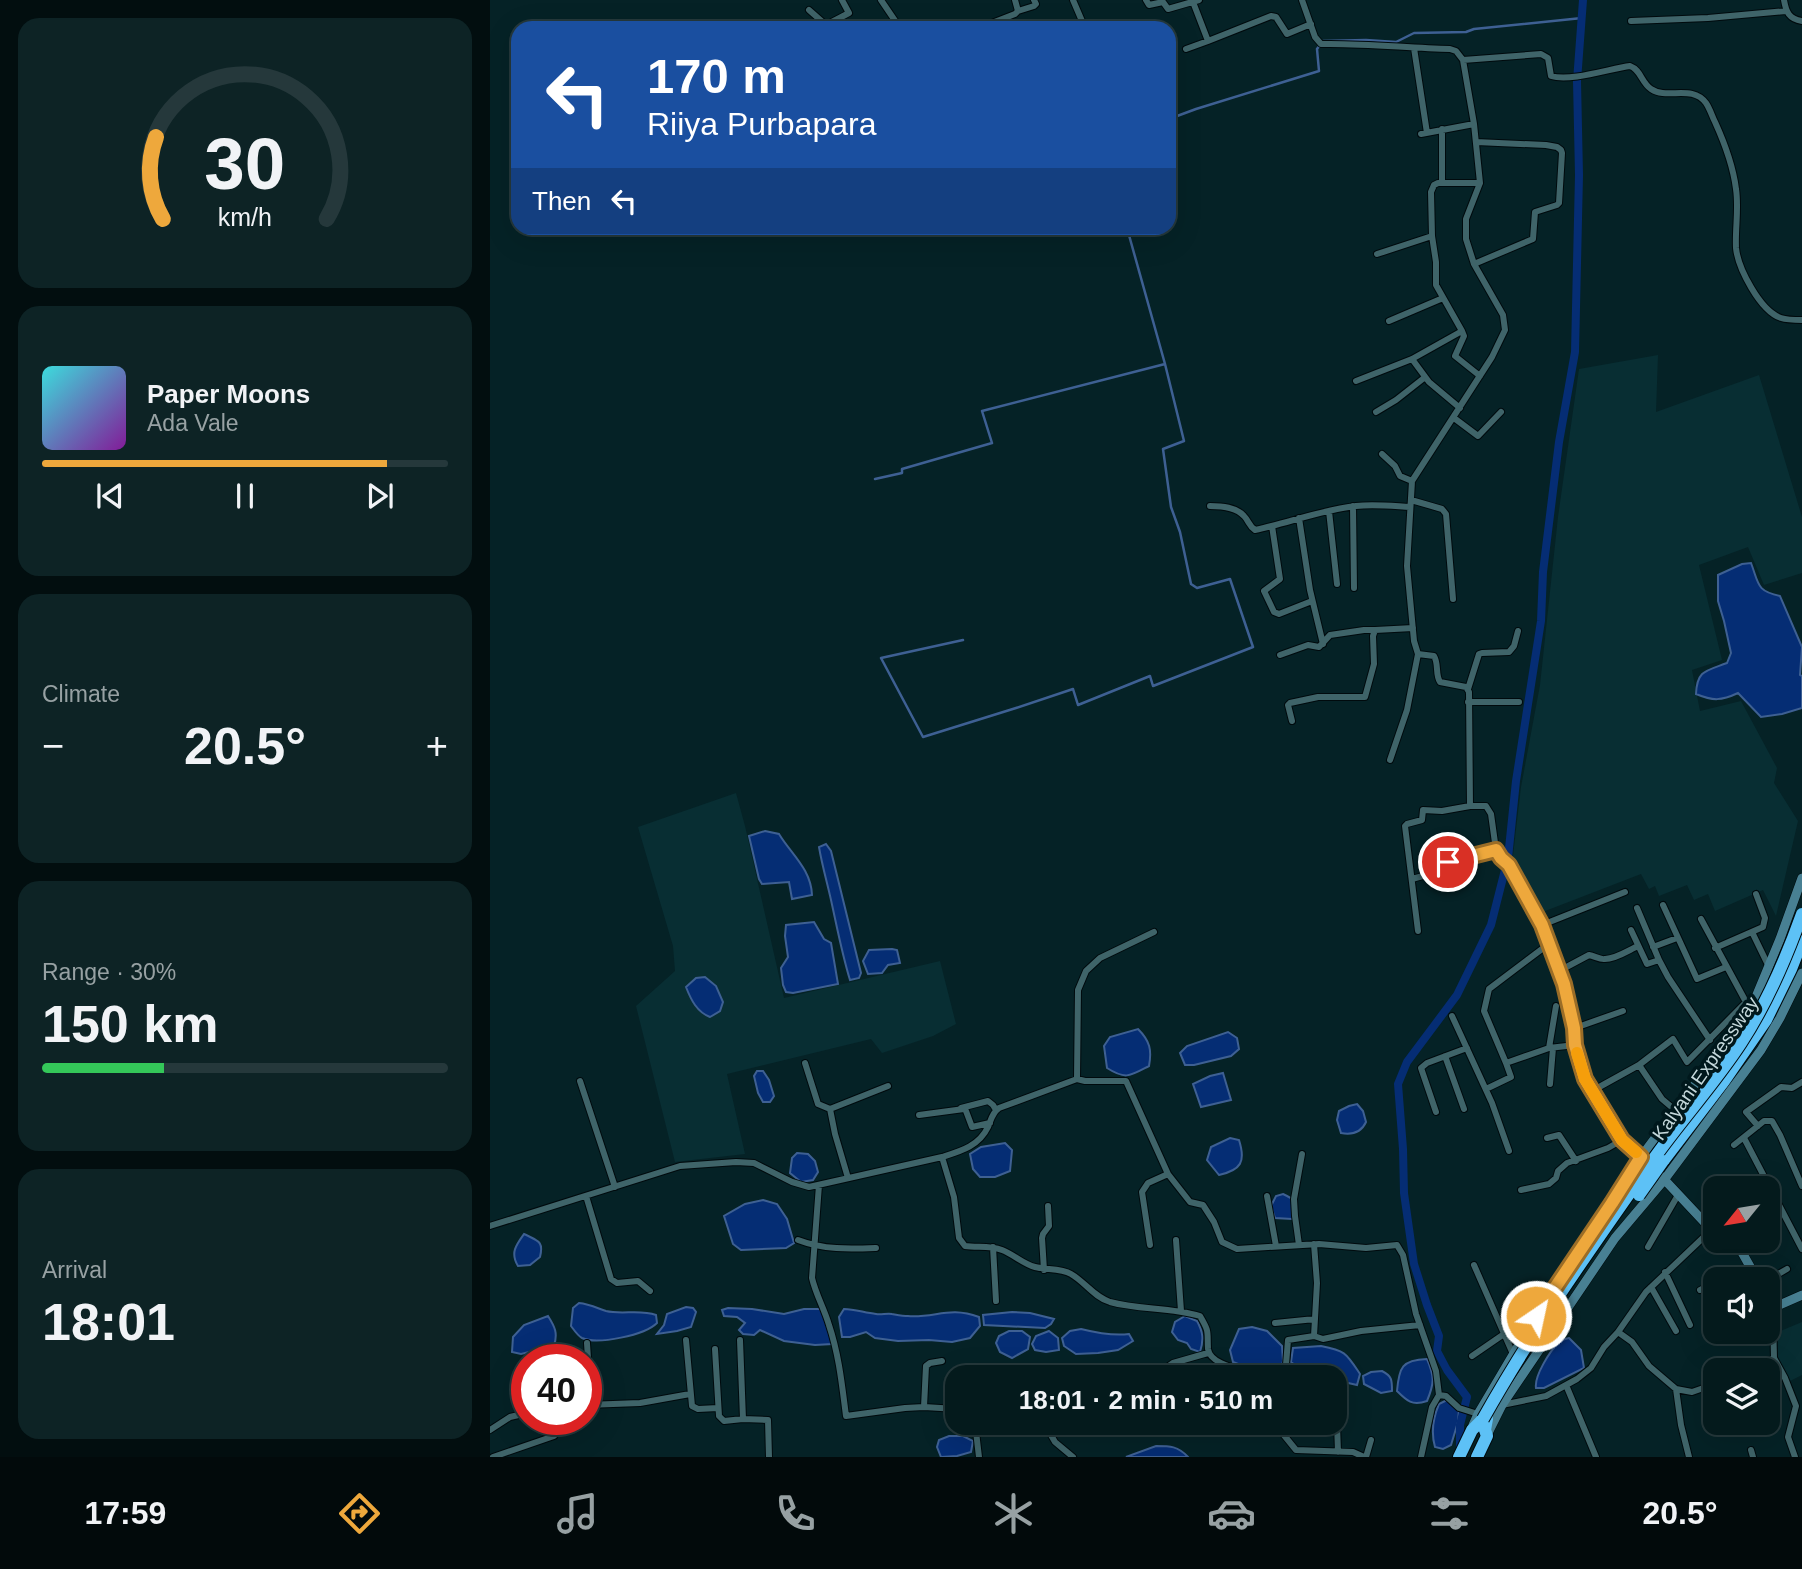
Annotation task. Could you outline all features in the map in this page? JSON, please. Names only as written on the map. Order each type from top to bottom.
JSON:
[{"type":"highway","name":"Kalyani Expressway","points":[[1483,1417],[1540,1322],[1656,1155],[1741,1043],[1783,965],[1802,914]]},
{"type":"highway","name":"Kalyani Expressway","points":[[1483,1417],[1549,1316],[1724,1081],[1766,1020],[1802,941]]},
{"type":"highway","points":[[1461,1453],[1472,1430],[1483,1417]]},
{"type":"highway","points":[[1483,1417],[1487,1436]]},
{"type":"highway","name":"Kalyani Expressway","points":[[1477,1457],[1487,1436]]},
{"type":"street","points":[[834,21],[849,13],[842,0]]},
{"type":"street","points":[[1014,0],[1018,11]]},
{"type":"street","points":[[998,21],[1034,6],[1034,0]]},
{"type":"street","points":[[1073,0],[1082,21]]},
{"type":"street","points":[[1146,0],[1149,5],[1162,2],[1168,9],[1196,1],[1208,41]]},
{"type":"street","points":[[1302,0],[1315,37],[1321,44],[1357,43],[1450,49],[1456,51],[1463,60],[1474,124],[1480,183],[1466,219],[1465,239],[1474,264],[1505,323],[1503,337],[1412,481],[1407,566],[1418,654],[1407,710],[1390,760]]},
{"type":"street","points":[[1784,0],[1786,11],[1793,19],[1802,21]]},
{"type":"street","points":[[884,1],[896,21]]},
{"type":"street","points":[[809,10],[821,21]]},
{"type":"street","points":[[1630,21],[1786,11]]},
{"type":"street","points":[[1186,49],[1271,16],[1276,17],[1287,34],[1311,24]]},
{"type":"street","points":[[1414,48],[1424,133],[1474,124]]},
{"type":"street","points":[[1463,60],[1541,54],[1548,58],[1551,76],[1558,78],[1630,66],[1638,70],[1646,85],[1655,91],[1699,96],[1726,146],[1731,164],[1738,208],[1737,251],[1743,271],[1772,314],[1780,318],[1802,320]]},
{"type":"street","points":[[1442,130],[1442,183]]},
{"type":"street","points":[[1474,264],[1533,239],[1535,212],[1559,203],[1562,153],[1557,147],[1546,145],[1476,142]]},
{"type":"street","points":[[1480,183],[1436,184],[1431,192],[1436,285],[1464,336],[1455,356],[1480,376]]},
{"type":"street","points":[[1377,254],[1432,236]]},
{"type":"street","points":[[1389,321],[1443,298]]},
{"type":"street","points":[[1356,381],[1412,359],[1462,331]]},
{"type":"street","points":[[1412,359],[1424,378],[1460,408]]},
{"type":"street","points":[[1376,412],[1424,378]]},
{"type":"street","points":[[1454,418],[1478,436],[1501,412]]},
{"type":"street","points":[[1382,454],[1395,466],[1400,476],[1412,481]]},
{"type":"street","points":[[1210,506],[1225,506],[1243,514],[1253,530],[1353,506],[1411,503],[1442,509],[1446,514],[1453,599]]},
{"type":"street","points":[[1353,506],[1354,588]]},
{"type":"street","points":[[1329,511],[1337,584]]},
{"type":"street","points":[[1299,518],[1312,601],[1323,645]]},
{"type":"street","points":[[1272,526],[1280,579],[1265,591],[1274,612],[1279,614],[1312,601]]},
{"type":"street","points":[[1280,655],[1308,645],[1323,645],[1330,635],[1364,630],[1413,628]]},
{"type":"street","points":[[1292,721],[1288,705],[1290,703],[1318,697],[1361,699],[1367,696],[1374,664],[1375,630]]},
{"type":"street","points":[[1470,806],[1471,741],[1468,689],[1479,654],[1509,652],[1514,646],[1518,631]]},
{"type":"street","points":[[1418,654],[1434,656],[1440,682],[1468,689]]},
{"type":"street","points":[[1468,702],[1519,702]]},
{"type":"street","points":[[1418,931],[1406,825],[1422,820],[1423,810],[1488,807],[1496,850],[1509,865],[1550,943],[1564,984],[1575,1045],[1585,1079],[1622,1140],[1703,1221]]},
{"type":"street","points":[[1412,879],[1430,874],[1448,862],[1496,850]]},
{"type":"street","name":"Kalyani Expressway","points":[[1483,1417],[1513,1354],[1536,1316],[1641,1157],[1748,1005],[1769,967],[1802,878]]},
{"type":"street","points":[[1542,925],[1625,892]]},
{"type":"street","points":[[1715,948],[1763,927],[1765,918],[1756,894]]},
{"type":"street","points":[[1663,905],[1697,979],[1726,967]]},
{"type":"street","points":[[1637,908],[1659,960],[1710,1040]]},
{"type":"street","points":[[1592,1091],[1639,1065],[1673,1039],[1687,1062],[1748,1005],[1701,919]]},
{"type":"street","points":[[1630,930],[1647,964],[1659,960]]},
{"type":"street","points":[[1077,1079],[1077,998],[1081,982],[1092,964],[1100,958],[1154,932]]},
{"type":"street","points":[[1752,932],[1769,967]]},
{"type":"street","points":[[1653,947],[1678,938]]},
{"type":"street","points":[[1486,1089],[1511,1077],[1484,1011],[1489,989],[1550,943]]},
{"type":"street","points":[[1559,971],[1589,955],[1609,959],[1638,946]]},
{"type":"street","name":"Kalyani Expressway","points":[[1487,1436],[1502,1405],[1615,1238],[1761,1050],[1801,979]]},
{"type":"street","points":[[1550,1084],[1556,1006]]},
{"type":"street","points":[[1574,1028],[1623,1011]]},
{"type":"street","points":[[1452,1016],[1486,1089],[1509,1152]]},
{"type":"street","points":[[1506,1063],[1551,1048],[1575,1045]]},
{"type":"street","points":[[1436,1112],[1421,1068],[1467,1048]]},
{"type":"street","points":[[1446,1056],[1464,1109]]},
{"type":"street","points":[[805,1063],[818,1104],[830,1109],[888,1086]]},
{"type":"street","points":[[1639,1065],[1662,1099],[1675,1110]]},
{"type":"street","points":[[490,1226],[680,1166],[736,1162],[760,1165],[809,1187],[942,1157],[964,1150],[981,1139],[996,1110],[1077,1079],[1126,1081],[1168,1174],[1189,1202],[1203,1205],[1222,1242],[1237,1249],[1314,1244],[1366,1248],[1397,1245],[1404,1255],[1420,1325],[1436,1371],[1439,1395],[1432,1407],[1421,1457]]},
{"type":"street","points":[[580,1081],[615,1187]]},
{"type":"street","points":[[1758,1126],[1746,1112],[1781,1087],[1791,1088],[1802,1082]]},
{"type":"street","points":[[919,1115],[960,1109],[988,1101],[996,1110]]},
{"type":"street","points":[[830,1109],[848,1178]]},
{"type":"street","points":[[960,1109],[966,1111],[972,1127],[990,1122]]},
{"type":"street","points":[[1734,1145],[1764,1121],[1772,1121],[1802,1186]]},
{"type":"street","points":[[1547,1138],[1559,1135],[1576,1161]]},
{"type":"street","points":[[1744,1138],[1802,1249]]},
{"type":"street","points":[[1521,1190],[1549,1184],[1567,1163],[1622,1140]]},
{"type":"street","points":[[1299,1245],[1294,1199],[1302,1154]]},
{"type":"street","points":[[942,1157],[954,1197],[959,1238],[965,1246],[993,1247],[1030,1266],[1044,1270],[1062,1270],[1108,1301],[1200,1316],[1208,1330],[1208,1353],[1214,1361],[1227,1365]]},
{"type":"street","points":[[1150,1245],[1142,1192],[1148,1183],[1168,1174]]},
{"type":"street","points":[[819,1185],[812,1278],[839,1361],[846,1416],[905,1408],[945,1408]]},
{"type":"street","points":[[1648,1247],[1678,1195]]},
{"type":"street","points":[[586,1196],[611,1279],[617,1283],[638,1281],[650,1291]]},
{"type":"street","points":[[1267,1196],[1276,1247]]},
{"type":"street","points":[[1044,1270],[1043,1234],[1049,1226],[1048,1206]]},
{"type":"street","points":[[1502,1405],[1546,1396],[1591,1368],[1651,1287],[1703,1237]]},
{"type":"street","points":[[798,1240],[816,1247],[876,1248]]},
{"type":"street","points":[[1176,1240],[1181,1311]]},
{"type":"street","points":[[1314,1244],[1317,1283],[1314,1336]]},
{"type":"street","points":[[993,1247],[996,1301]]},
{"type":"street","points":[[1742,1253],[1750,1266]]},
{"type":"street","points":[[1474,1265],[1513,1354]]},
{"type":"street","points":[[1780,1273],[1787,1269]]},
{"type":"street","points":[[1665,1272],[1690,1325]]},
{"type":"street","points":[[1651,1287],[1676,1331]]},
{"type":"street","points":[[1780,1305],[1802,1295]]},
{"type":"street","points":[[1275,1323],[1315,1319]]},
{"type":"street","points":[[1286,1365],[1288,1340],[1314,1336],[1323,1339],[1361,1331],[1420,1325]]},
{"type":"street","points":[[1618,1332],[1633,1342],[1649,1366],[1676,1389],[1692,1392],[1703,1388]]},
{"type":"street","points":[[1472,1356],[1504,1334]]},
{"type":"street","points":[[686,1340],[691,1405],[693,1408],[718,1408]]},
{"type":"street","points":[[740,1340],[743,1419]]},
{"type":"street","points":[[1774,1344],[1774,1358]]},
{"type":"street","points":[[715,1349],[719,1416],[724,1421],[768,1420],[769,1457]]},
{"type":"street","points":[[1170,1365],[1208,1353]]},
{"type":"street","points":[[924,1407],[926,1366],[942,1362]]},
{"type":"street","points":[[1780,1371],[1796,1406],[1788,1437],[1795,1457]]},
{"type":"street","points":[[1566,1385],[1595,1457]]},
{"type":"street","points":[[1676,1389],[1689,1457]]},
{"type":"street","points":[[602,1404],[640,1403],[690,1394]]},
{"type":"street","points":[[1439,1395],[1446,1396],[1463,1409],[1483,1417]]},
{"type":"street","points":[[490,1430],[511,1417]]},
{"type":"street","points":[[1793,1421],[1801,1421]]},
{"type":"street","points":[[976,1435],[979,1457]]},
{"type":"street","points":[[1051,1435],[1073,1457]]},
{"type":"street","points":[[1284,1435],[1296,1450]]},
{"type":"street","points":[[1337,1435],[1338,1452]]},
{"type":"street","points":[[492,1456],[554,1436]]},
{"type":"street","points":[[1289,1457],[1296,1450],[1353,1452],[1365,1457],[1371,1440]]},
{"type":"shaded area","points":[[1658,355],[1656,412],[1759,375],[1802,517],[1802,573],[1764,585],[1748,547],[1699,565],[1722,660],[1692,670],[1700,711],[1741,701],[1777,768],[1774,783],[1798,821],[1776,916],[1763,890],[1715,911],[1708,894],[1694,900],[1687,885],[1659,896],[1655,886],[1649,889],[1641,874],[1540,913],[1512,864],[1521,787],[1540,685],[1558,517],[1579,369]]},
{"type":"shaded area","points":[[736,793],[784,998],[940,961],[956,1024],[933,1036],[882,1053],[871,1039],[727,1074],[745,1154],[675,1162],[636,1006],[675,971],[673,946],[638,827]]},
{"type":"shaded area","points":[[1802,1322],[1802,1375],[1790,1381],[1780,1358],[1777,1357],[1780,1331]]},
{"type":"water","points":[[1751,563],[1762,589],[1780,596],[1802,647],[1802,708],[1761,717],[1738,693],[1717,699],[1696,694],[1698,680],[1704,672],[1727,663],[1731,653],[1718,601],[1718,575],[1742,564]]},
{"type":"water","points":[[765,831],[779,834],[808,877],[812,895],[792,899],[789,882],[762,884],[749,836]]},
{"type":"water","points":[[826,844],[831,851],[861,973],[859,978],[850,980],[819,847]]},
{"type":"water","points":[[814,922],[824,939],[831,943],[838,984],[786,992],[781,968],[788,957],[786,925]]},
{"type":"water","points":[[869,950],[897,950],[900,963],[888,965],[882,973],[868,974],[863,961]]},
{"type":"water","points":[[705,977],[716,986],[723,1002],[720,1011],[710,1017],[695,1005],[686,987],[696,978]]},
{"type":"water","points":[[1138,1029],[1149,1046],[1149,1066],[1128,1075],[1107,1068],[1104,1046],[1110,1037]]},
{"type":"water","points":[[1228,1032],[1237,1038],[1239,1049],[1231,1056],[1185,1065],[1180,1053],[1187,1046]]},
{"type":"water","points":[[757,1071],[763,1071],[769,1080],[774,1096],[770,1102],[763,1102],[758,1093],[754,1076]]},
{"type":"water","points":[[1223,1073],[1231,1100],[1201,1107],[1193,1084]]},
{"type":"water","points":[[1357,1104],[1363,1111],[1366,1122],[1362,1129],[1356,1132],[1341,1133],[1337,1120],[1339,1111]]},
{"type":"water","points":[[1230,1138],[1239,1140],[1242,1159],[1237,1168],[1219,1175],[1207,1160],[1211,1147]]},
{"type":"water","points":[[1005,1143],[1012,1150],[1010,1171],[995,1177],[980,1177],[973,1169],[970,1154],[981,1147]]},
{"type":"water","points":[[797,1153],[808,1154],[815,1161],[818,1172],[813,1180],[801,1182],[790,1173],[792,1158]]},
{"type":"water","points":[[1283,1194],[1293,1199],[1296,1204],[1297,1214],[1292,1219],[1275,1218],[1271,1206],[1276,1196]]},
{"type":"water","points":[[763,1200],[777,1204],[787,1219],[794,1243],[786,1248],[741,1250],[733,1244],[724,1216],[745,1204]]},
{"type":"water","points":[[524,1234],[539,1242],[541,1252],[540,1257],[530,1265],[518,1266],[514,1253]]},
{"type":"water","points":[[579,1303],[612,1312],[650,1313],[656,1315],[657,1323],[621,1338],[589,1340],[582,1338],[571,1326],[573,1308]]},
{"type":"water","points":[[686,1307],[693,1308],[696,1312],[691,1327],[657,1334],[664,1325],[667,1314]]},
{"type":"water","points":[[728,1308],[784,1314],[804,1309],[820,1309],[827,1320],[832,1344],[784,1341],[760,1330],[754,1335],[743,1334],[739,1330],[745,1323],[737,1317],[724,1316],[722,1310]]},
{"type":"water","points":[[844,1309],[906,1316],[959,1312],[979,1317],[980,1326],[970,1338],[952,1342],[898,1341],[875,1338],[866,1332],[842,1337],[839,1317]]},
{"type":"water","points":[[1012,1312],[1054,1319],[1045,1328],[984,1325],[983,1315]]},
{"type":"water","points":[[548,1316],[555,1330],[554,1344],[513,1344],[513,1337],[524,1325]]},
{"type":"water","points":[[1185,1316],[1197,1321],[1201,1329],[1200,1352],[1178,1340],[1172,1332],[1175,1322]]},
{"type":"water","points":[[1252,1327],[1267,1331],[1282,1346],[1282,1365],[1241,1365],[1233,1362],[1230,1350],[1239,1329]]},
{"type":"water","points":[[1081,1329],[1105,1334],[1129,1334],[1133,1341],[1118,1350],[1076,1354],[1064,1346],[1062,1338],[1070,1331]]},
{"type":"water","points":[[1009,1331],[1022,1331],[1030,1337],[1028,1349],[1012,1358],[1000,1352],[996,1343],[999,1336]]},
{"type":"water","points":[[1049,1331],[1058,1338],[1059,1350],[1035,1350],[1032,1344],[1036,1336]]},
{"type":"water","points":[[1569,1338],[1581,1350],[1584,1368],[1544,1388],[1536,1388],[1537,1377],[1547,1357],[1559,1342]]},
{"type":"water","points":[[1321,1346],[1341,1352],[1360,1374],[1357,1385],[1347,1383],[1347,1365],[1295,1365],[1291,1362],[1293,1348]]},
{"type":"water","points":[[1427,1359],[1433,1380],[1427,1401],[1410,1402],[1397,1391],[1399,1376],[1407,1363]]},
{"type":"water","points":[[1382,1371],[1391,1379],[1392,1391],[1381,1393],[1364,1384],[1363,1376]]},
{"type":"water","points":[[1447,1400],[1459,1409],[1458,1422],[1451,1445],[1443,1449],[1435,1447],[1433,1426],[1439,1404]]},
{"type":"water","points":[[949,1436],[963,1436],[973,1441],[971,1452],[941,1457],[937,1447],[939,1440]]},
{"type":"water","points":[[1156,1446],[1174,1447],[1188,1457],[1126,1457]]},
{"type":"waterway","points":[[1460,1451],[1460,1425],[1467,1397],[1437,1351],[1439,1336],[1414,1264],[1404,1193],[1398,1084],[1407,1062],[1457,995],[1491,925],[1508,858],[1516,781],[1541,621],[1543,572],[1559,442],[1575,352],[1579,175],[1577,81],[1583,0]]},
{"type":"waterway","points":[[1176,116],[1319,71],[1317,49],[1323,41],[1396,42],[1414,33],[1466,32],[1582,18]]},
{"type":"waterway","points":[[963,640],[881,658],[923,737],[1073,689],[1078,705],[1150,676],[1153,686],[1253,647],[1230,579],[1197,588],[1191,584],[1180,532],[1171,507],[1163,449],[1184,441],[1129,235]]},
{"type":"waterway","points":[[875,479],[902,473],[902,469],[992,443],[982,411],[1165,364]]},
{"type":"slow traffic","points":[[1577,1053],[1585,1079],[1622,1140],[1636,1152]]},
{"type":"route","points":[[1448,862],[1496,850],[1509,865],[1550,943],[1564,984],[1575,1045],[1585,1079],[1622,1140],[1641,1157],[1536,1316]]}]
